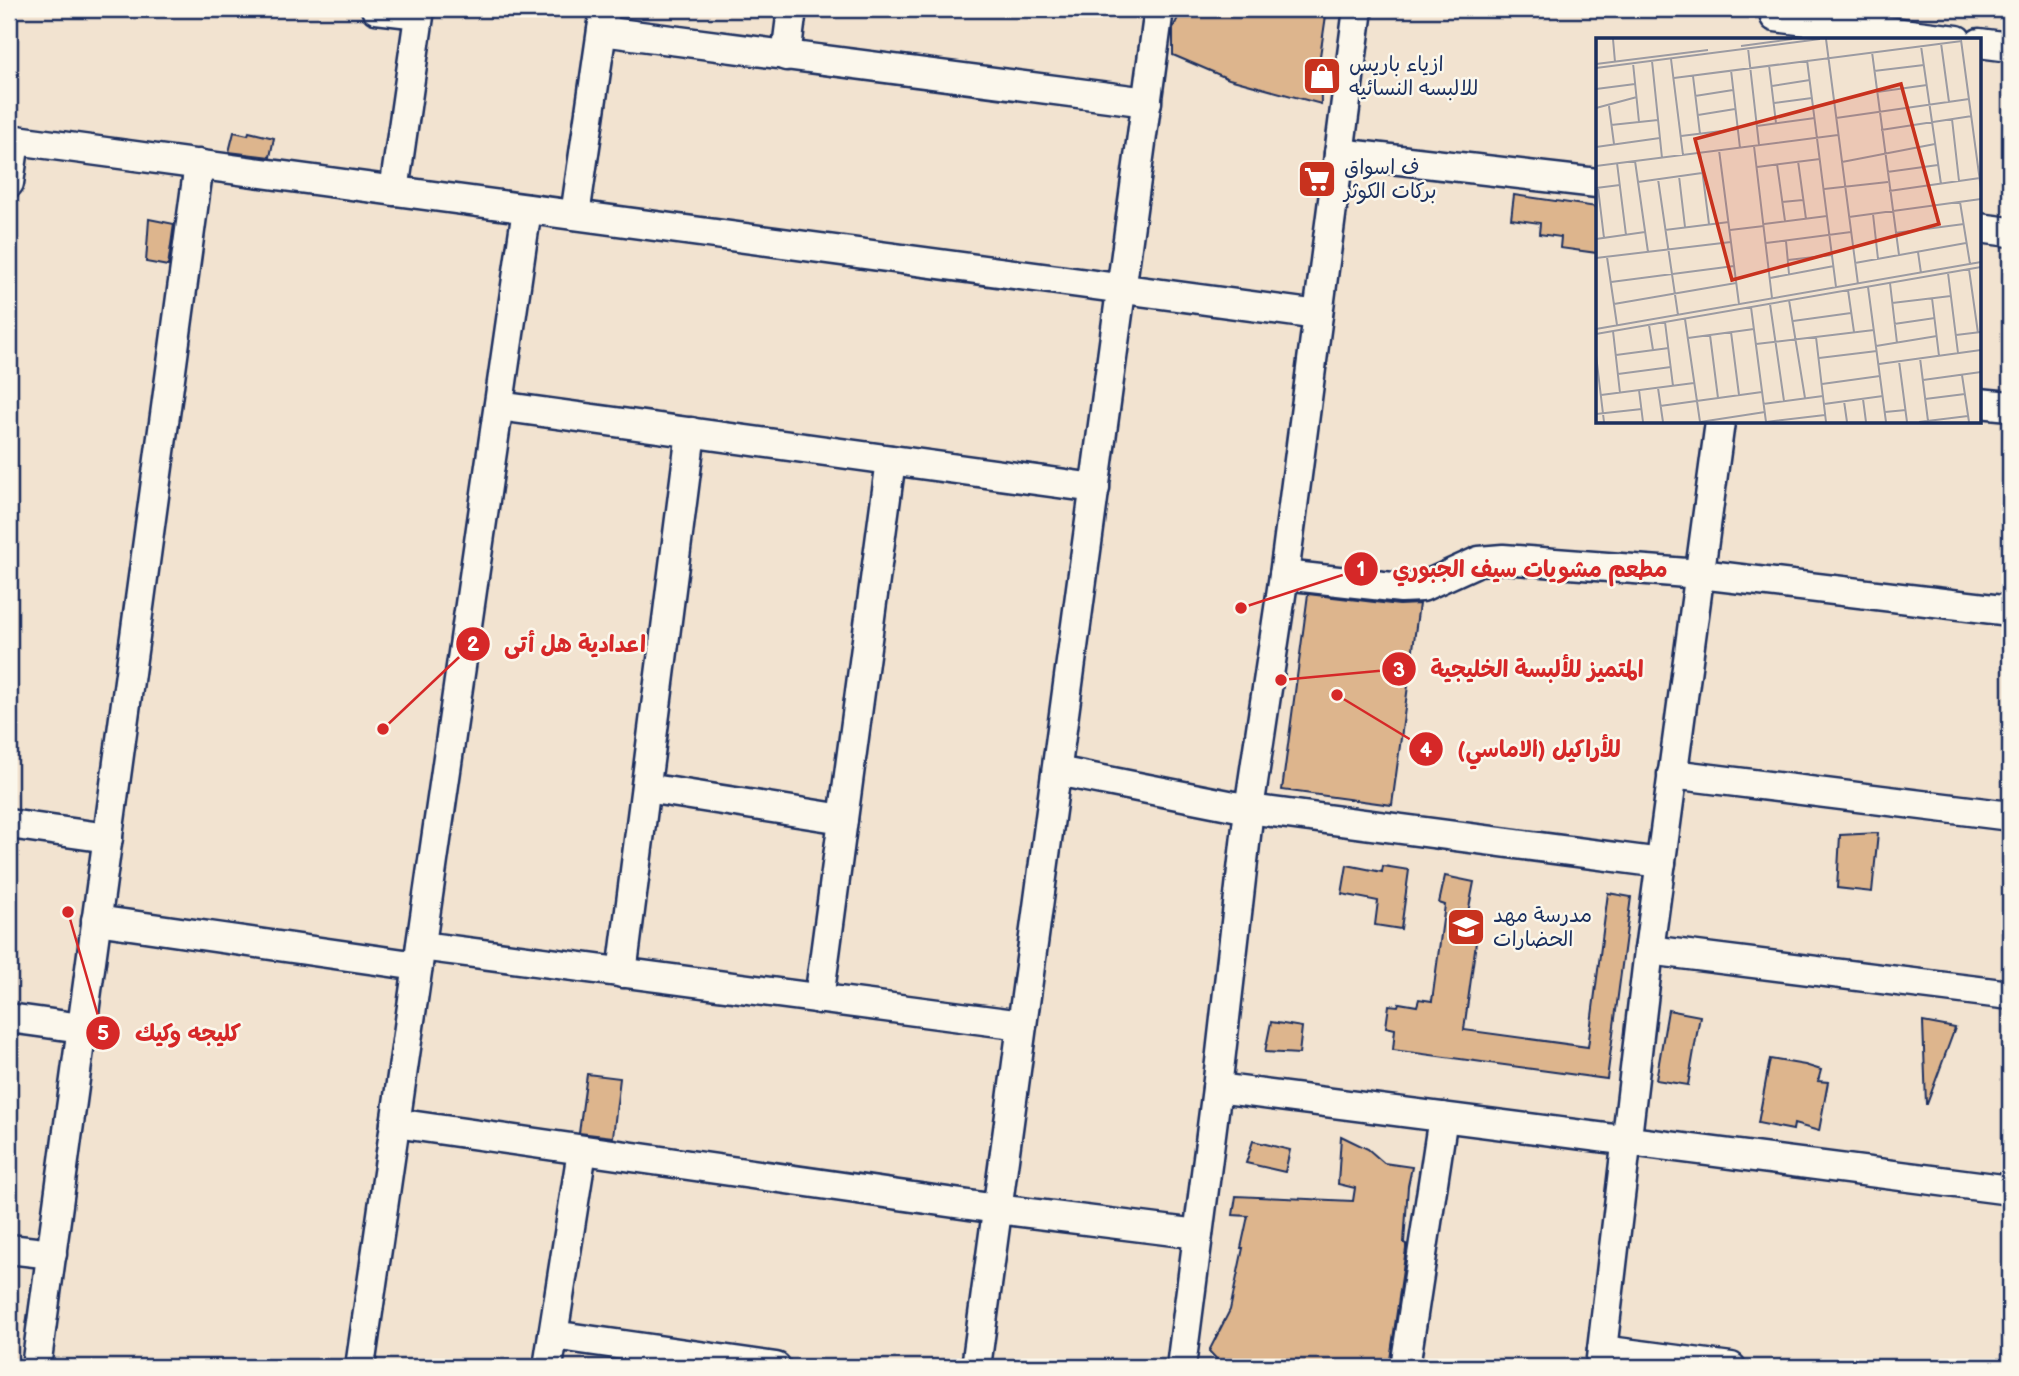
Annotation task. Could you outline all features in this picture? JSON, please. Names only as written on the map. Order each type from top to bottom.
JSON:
[{"type":"street","points":[[376,9],[420,12],[394,191]]},
{"type":"street","points":[[786,56],[792,9]]},
{"type":"street","points":[[976,1367],[1159,9]]},
{"type":"street","points":[[1181,1367],[1249,809],[1284,575],[1358,9]]},
{"type":"street","points":[[575,215],[604,20],[786,56],[1147,102]]},
{"type":"street","points":[[1775,22],[1937,38]]},
{"type":"street","points":[[1980,43],[2010,47]]},
{"type":"street","points":[[9,183],[12,139],[1318,315]]},
{"type":"street","points":[[1339,153],[1596,183]]},
{"type":"street","points":[[36,1367],[199,164]]},
{"type":"street","points":[[360,1367],[527,209]]},
{"type":"street","points":[[1980,228],[2010,232]]},
{"type":"street","points":[[1980,403],[2010,406]]},
{"type":"street","points":[[499,405],[1095,488]]},
{"type":"street","points":[[1720,424],[1648,950],[1601,1359],[1731,1367]]},
{"type":"street","points":[[622,973],[691,432]]},
{"type":"street","points":[[819,999],[891,460]]},
{"type":"street","points":[[1284,575],[1401,588],[1422,587],[1479,561],[1503,559],[1700,575],[2010,611]]},
{"type":"street","points":[[1056,771],[1249,809],[1661,863]]},
{"type":"street","points":[[1672,774],[2010,816]]},
{"type":"street","points":[[646,788],[843,819]]},
{"type":"street","points":[[9,824],[108,838]]},
{"type":"street","points":[[96,920],[420,956],[622,973],[1022,1026]]},
{"type":"street","points":[[1648,950],[2010,995]]},
{"type":"street","points":[[9,1018],[82,1028]]},
{"type":"street","points":[[1217,1088],[2010,1190]]},
{"type":"street","points":[[1405,1367],[1443,1117]]},
{"type":"street","points":[[396,1123],[997,1209],[1198,1234]]},
{"type":"street","points":[[548,1367],[582,1151]]},
{"type":"street","points":[[9,1249],[52,1254]]},
{"type":"street","points":[[553,1335],[776,1367]]},
{"type":"building","points":[[1182,9],[1327,9],[1320,56],[1321,104],[1229,79],[1173,55],[1173,28]]},
{"type":"building","points":[[234,132],[248,135],[249,132],[274,138],[270,157],[229,152]]},
{"type":"building","points":[[1514,195],[1596,207],[1596,253],[1560,248],[1561,237],[1539,234],[1540,223],[1511,219]]},
{"type":"building","points":[[149,219],[174,224],[168,266],[146,262]]},
{"type":"building","points":[[1308,594],[1399,605],[1419,604],[1392,805],[1282,790]]},
{"type":"building","points":[[1878,833],[1872,892],[1837,888],[1840,835]]},
{"type":"building","points":[[1347,865],[1382,872],[1383,866],[1409,870],[1401,929],[1375,925],[1378,901],[1342,894]]},
{"type":"building","points":[[1445,876],[1474,882],[1464,933],[1477,935],[1464,1030],[1588,1047],[1608,893],[1631,897],[1607,1079],[1393,1050],[1395,1029],[1386,1027],[1389,1005],[1398,1006],[1399,1003],[1417,1006],[1419,999],[1432,1001],[1445,905],[1439,903]]},
{"type":"building","points":[[1668,1010],[1700,1016],[1688,1085],[1656,1080]]},
{"type":"building","points":[[1271,1022],[1302,1027],[1299,1054],[1265,1052]]},
{"type":"building","points":[[1923,1022],[1955,1028],[1927,1104],[1926,1104]]},
{"type":"building","points":[[1770,1059],[1821,1070],[1818,1081],[1828,1082],[1819,1131],[1794,1124],[1793,1130],[1758,1123]]},
{"type":"building","points":[[587,1074],[620,1078],[613,1137],[579,1133]]},
{"type":"building","points":[[1341,1136],[1368,1149],[1384,1163],[1412,1167],[1408,1186],[1404,1243],[1406,1249],[1389,1367],[1224,1367],[1209,1351],[1230,1310],[1243,1248],[1248,1216],[1233,1215],[1236,1196],[1353,1201],[1355,1188],[1338,1184]]},
{"type":"building","points":[[1253,1141],[1290,1150],[1285,1172],[1246,1163]]},
{"type":"place","name":"ازياء باريس للالبسه النسائيه","points":[[1322,76]]},
{"type":"place","name":"ف اسواق بركات الكوثر","points":[[1317,179]]},
{"type":"place","name":"مطعم مشويات سيف الجبوري","points":[[1241,608]]},
{"type":"place","name":"المتميز للألبسة الخليجية","points":[[1281,680]]},
{"type":"place","name":"(الاماسي) للأراكيل","points":[[1337,695]]},
{"type":"place","name":"اعدادية هل أتى","points":[[383,729]]},
{"type":"place","name":"كليجه وكيك","points":[[68,912]]},
{"type":"place","name":"مدرسة مهد الحضارات","points":[[1466,927]]}]
